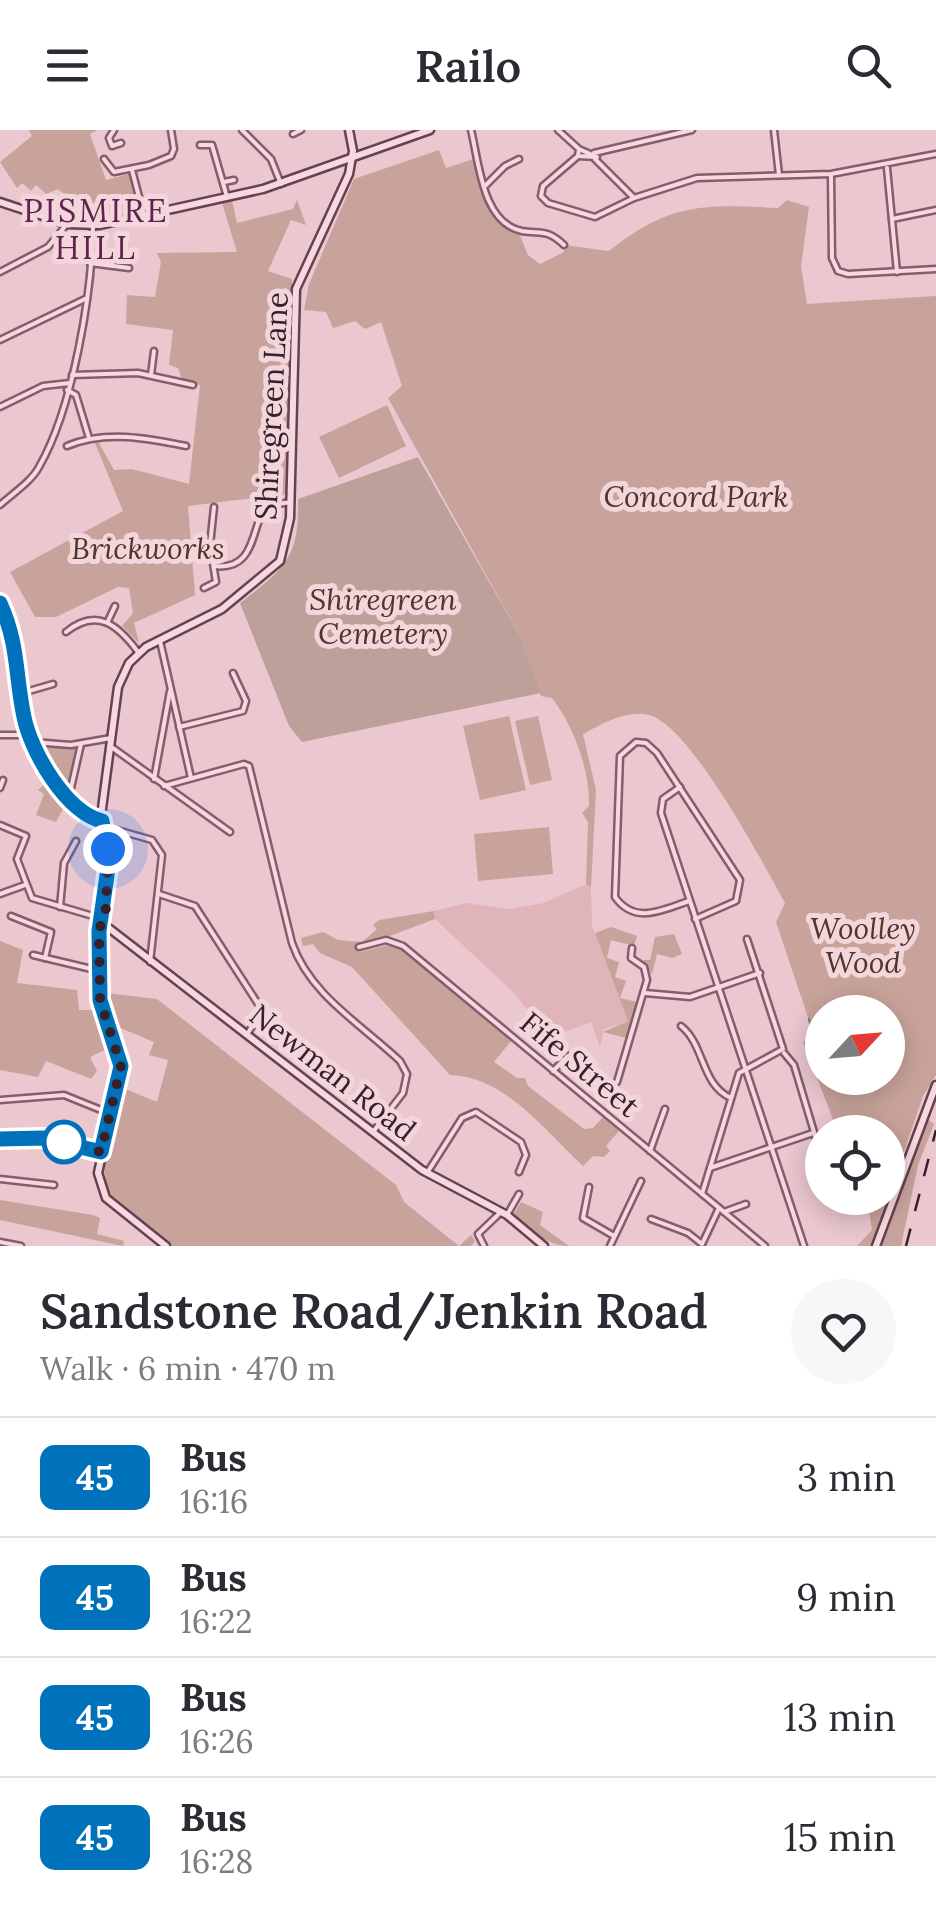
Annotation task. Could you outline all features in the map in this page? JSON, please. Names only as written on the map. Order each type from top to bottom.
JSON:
[{"type":"street","points":[[114,130],[109,138],[112,146],[121,143]]},
{"type":"street","points":[[104,159],[112,171],[132,170],[171,156],[175,145],[171,130]]},
{"type":"street","points":[[242,130],[272,159],[281,184]]},
{"type":"street","points":[[293,134],[301,130],[304,138]]},
{"type":"street","points":[[349,130],[353,158]]},
{"type":"street","points":[[0,202],[67,224],[93,226],[281,184],[430,130]]},
{"type":"street","points":[[471,130],[491,205],[506,224],[526,231],[544,230],[564,245]]},
{"type":"street","points":[[558,130],[578,152],[594,156],[692,130]]},
{"type":"street","points":[[774,130],[780,177]]},
{"type":"street","points":[[200,145],[214,142],[227,197]]},
{"type":"street","points":[[578,152],[544,186],[541,196],[591,217],[696,178],[831,174],[936,154]]},
{"type":"street","points":[[594,156],[634,198]]},
{"type":"street","name":"Shiregreen Lane","points":[[138,652],[210,616],[277,566],[287,536],[291,502],[296,290],[353,158]]},
{"type":"street","points":[[486,186],[505,166],[520,159]]},
{"type":"street","points":[[886,165],[897,272]]},
{"type":"street","points":[[132,170],[144,216]]},
{"type":"street","points":[[831,174],[836,268],[848,274],[936,269]]},
{"type":"street","points":[[224,182],[234,180]]},
{"type":"street","points":[[890,219],[936,210]]},
{"type":"street","points":[[0,272],[48,247],[67,224]]},
{"type":"street","points":[[0,505],[39,468],[70,384],[93,226]]},
{"type":"street","points":[[90,263],[130,268]]},
{"type":"street","points":[[0,340],[85,299]]},
{"type":"street","points":[[151,375],[154,350]]},
{"type":"street","points":[[72,375],[151,375],[192,385]]},
{"type":"street","points":[[0,407],[44,386],[70,384]]},
{"type":"street","points":[[68,390],[76,395],[90,438]]},
{"type":"street","points":[[67,446],[90,438],[121,436],[186,446]]},
{"type":"street","points":[[214,566],[231,566],[248,552],[265,506],[291,502]]},
{"type":"street","points":[[204,588],[216,582],[210,545],[214,507]]},
{"type":"street","points":[[0,603],[16,642],[29,734],[69,797],[102,821]]},
{"type":"street","points":[[108,622],[115,606]]},
{"type":"street","points":[[66,632],[89,619],[108,622],[138,652],[121,677],[102,821],[109,854],[100,1000],[121,1066],[98,1182],[106,1198],[166,1246]]},
{"type":"street","points":[[160,639],[192,778]]},
{"type":"street","points":[[180,727],[243,710],[246,702],[233,673]]},
{"type":"street","points":[[22,693],[53,684]]},
{"type":"street","points":[[154,779],[171,690]]},
{"type":"street","points":[[0,734],[29,734]]},
{"type":"street","points":[[33,742],[111,742],[154,779],[230,832]]},
{"type":"street","points":[[690,901],[640,914],[623,907],[613,891],[623,750],[636,742],[650,745],[741,884],[732,905],[695,919]]},
{"type":"street","points":[[69,797],[81,744]]},
{"type":"street","points":[[164,786],[244,764],[249,766],[292,943],[311,982],[400,1061],[407,1074],[403,1093],[374,1132]]},
{"type":"street","points":[[0,788],[3,780]]},
{"type":"street","points":[[680,787],[663,799],[661,813],[804,1246]]},
{"type":"street","points":[[0,825],[26,836],[18,859],[32,898],[102,921]]},
{"type":"street","points":[[117,830],[152,840],[162,855],[150,962]]},
{"type":"street","points":[[60,907],[64,863],[76,841]]},
{"type":"street","points":[[0,894],[25,885]]},
{"type":"street","points":[[160,894],[195,906],[252,988],[262,1010],[248,1034]]},
{"type":"street","points":[[10,916],[51,932],[46,958]]},
{"type":"street","name":"Newman Road","points":[[102,921],[150,962],[428,1173],[504,1214],[544,1246]]},
{"type":"street","points":[[748,939],[781,1035],[782,1052]]},
{"type":"street","name":"Fife Street","points":[[359,947],[398,942],[765,1246]]},
{"type":"street","points":[[610,1077],[618,1080],[645,993],[647,972],[631,958],[632,948]]},
{"type":"street","points":[[32,955],[100,971]]},
{"type":"street","points":[[645,993],[678,998],[760,973]]},
{"type":"street","points":[[681,1026],[689,1033],[716,1091],[730,1098]]},
{"type":"street","points":[[702,1194],[730,1098],[744,1070],[782,1052]]},
{"type":"street","points":[[782,1052],[793,1060],[808,1115]]},
{"type":"street","points":[[553,1071],[568,1056],[580,1056]]},
{"type":"street","points":[[876,1246],[936,1085]]},
{"type":"street","points":[[0,1100],[64,1095],[112,1114]]},
{"type":"street","points":[[650,1150],[665,1109]]},
{"type":"street","points":[[428,1173],[462,1118],[476,1112],[522,1142],[526,1155],[519,1172]]},
{"type":"street","points":[[710,1168],[805,1137]]},
{"type":"street","points":[[0,1139],[43,1138],[101,1152]]},
{"type":"street","points":[[0,1178],[54,1185]]},
{"type":"street","points":[[610,1246],[640,1182]]},
{"type":"street","points":[[588,1187],[582,1218],[614,1236]]},
{"type":"street","points":[[484,1246],[478,1238],[519,1194]]},
{"type":"street","points":[[651,1219],[688,1233],[701,1245],[722,1210],[746,1204]]},
{"type":"street","points":[[0,1242],[22,1246]]},
{"type":"shaded area","points":[[586,884],[591,887],[592,926],[629,1021],[604,1029],[600,1047],[591,1022],[549,1038],[515,994],[435,919],[434,911],[466,903],[509,909],[544,903]]},
{"type":"green space","points":[[29,130],[97,130],[90,134],[106,180],[129,174],[138,210],[96,219],[58,189],[46,194],[36,185],[31,191],[22,183],[17,188],[0,162],[32,136]]},
{"type":"green space","name":"Concord Park","points":[[439,150],[446,168],[474,159],[494,211],[519,233],[528,255],[540,264],[564,252],[564,245],[609,251],[650,223],[688,210],[729,206],[778,208],[787,200],[809,207],[801,267],[807,304],[936,296],[936,1075],[923,1096],[905,1149],[905,1115],[831,1115],[824,1095],[905,1095],[905,995],[805,995],[805,1008],[776,922],[785,903],[704,768],[666,724],[649,715],[615,718],[583,734],[596,790],[591,887],[586,884],[588,822],[582,813],[589,806],[589,792],[579,749],[567,722],[552,698],[541,696],[520,636],[388,398],[402,386],[381,322],[365,329],[355,321],[333,328],[326,312],[304,310],[309,284],[354,179]]},
{"type":"green space","points":[[54,196],[86,221],[44,212]]},
{"type":"green space","name":"Brickworks","points":[[297,200],[306,225],[291,220],[268,271],[292,279],[287,494],[188,506],[195,595],[134,623],[139,643],[122,626],[133,613],[129,588],[118,587],[56,617],[35,617],[10,572],[123,511],[95,443],[99,443],[114,470],[132,469],[189,484],[200,385],[182,380],[178,368],[169,365],[173,330],[126,324],[127,295],[155,297],[161,262],[157,253],[237,252],[222,203],[232,201],[237,223],[293,209]]},
{"type":"green space","points":[[387,405],[406,446],[339,478],[319,437]]},
{"type":"green space","name":"Shiregreen Cemetery","points":[[418,457],[520,636],[541,693],[302,742],[289,726],[240,603],[268,581],[286,560],[296,535],[298,499]]},
{"type":"green space","points":[[509,716],[526,790],[480,800],[463,726]]},
{"type":"green space","points":[[538,716],[552,780],[530,785],[515,721]]},
{"type":"green space","points":[[47,747],[77,749],[68,788],[44,752]]},
{"type":"green space","points":[[48,781],[66,803],[56,822],[36,815],[44,794],[38,790]]},
{"type":"green space","points":[[549,827],[553,874],[478,881],[474,834]]},
{"type":"green space","points":[[434,911],[435,919],[355,949],[359,952],[397,943],[511,1041],[494,1062],[517,1078],[525,1078],[528,1086],[584,1129],[593,1128],[603,1117],[619,1131],[606,1146],[610,1151],[604,1157],[593,1156],[583,1166],[506,1095],[470,1078],[450,1075],[352,967],[320,953],[313,944],[303,946],[301,938],[323,932],[338,940],[362,942],[377,929],[373,925],[379,920]]},
{"type":"green space","points":[[611,927],[637,936],[634,946],[611,940],[607,958],[619,962],[615,977],[626,981],[620,998],[637,1002],[626,1038],[603,1032],[628,1021],[595,933]]},
{"type":"green space","points":[[674,934],[682,954],[673,958],[657,954],[652,974],[643,960],[650,960],[655,937]]},
{"type":"green space","points":[[0,941],[23,950],[17,983],[77,990],[79,1010],[99,1010],[113,1046],[90,1057],[97,1071],[91,1079],[46,1061],[38,1077],[0,1070]]},
{"type":"green space","points":[[106,993],[157,999],[396,1185],[404,1202],[459,1246],[169,1246],[110,1195],[106,1182],[107,1141],[123,1088],[157,1102],[168,1060],[149,1055],[154,1042],[113,1025]]},
{"type":"green space","points":[[926,1118],[934,1124],[918,1165],[901,1246],[879,1246],[890,1215],[905,1215],[905,1175]]},
{"type":"green space","points":[[0,1200],[93,1215],[100,1218],[97,1234],[124,1241],[123,1246],[0,1220]]},
{"type":"green space","points":[[521,1202],[543,1212],[540,1225],[569,1246],[546,1240],[514,1214]]},
{"type":"green space","name":"Concord Park","points":[[870,1215],[883,1215],[872,1246],[857,1246],[872,1230]]},
{"type":"green space","points":[[471,1235],[475,1241],[471,1246],[459,1246]]},
{"type":"railway","points":[[906,1246],[936,1130]]},
{"type":"bus line","name":"45","points":[[0,603],[16,642],[29,734],[60,787],[82,810],[102,821],[109,861],[106,908],[99,931],[100,1000],[121,1066],[101,1152],[53,1139],[0,1139]]},
{"type":"district","name":"PISMIRE HILL","points":[[96,228]]},
{"type":"route","points":[[64,1142],[101,1152],[121,1074],[100,1000],[99,931],[106,908],[108,849]]},
{"type":"park label","name":"Woolley Wood","points":[[863,945]]}]
